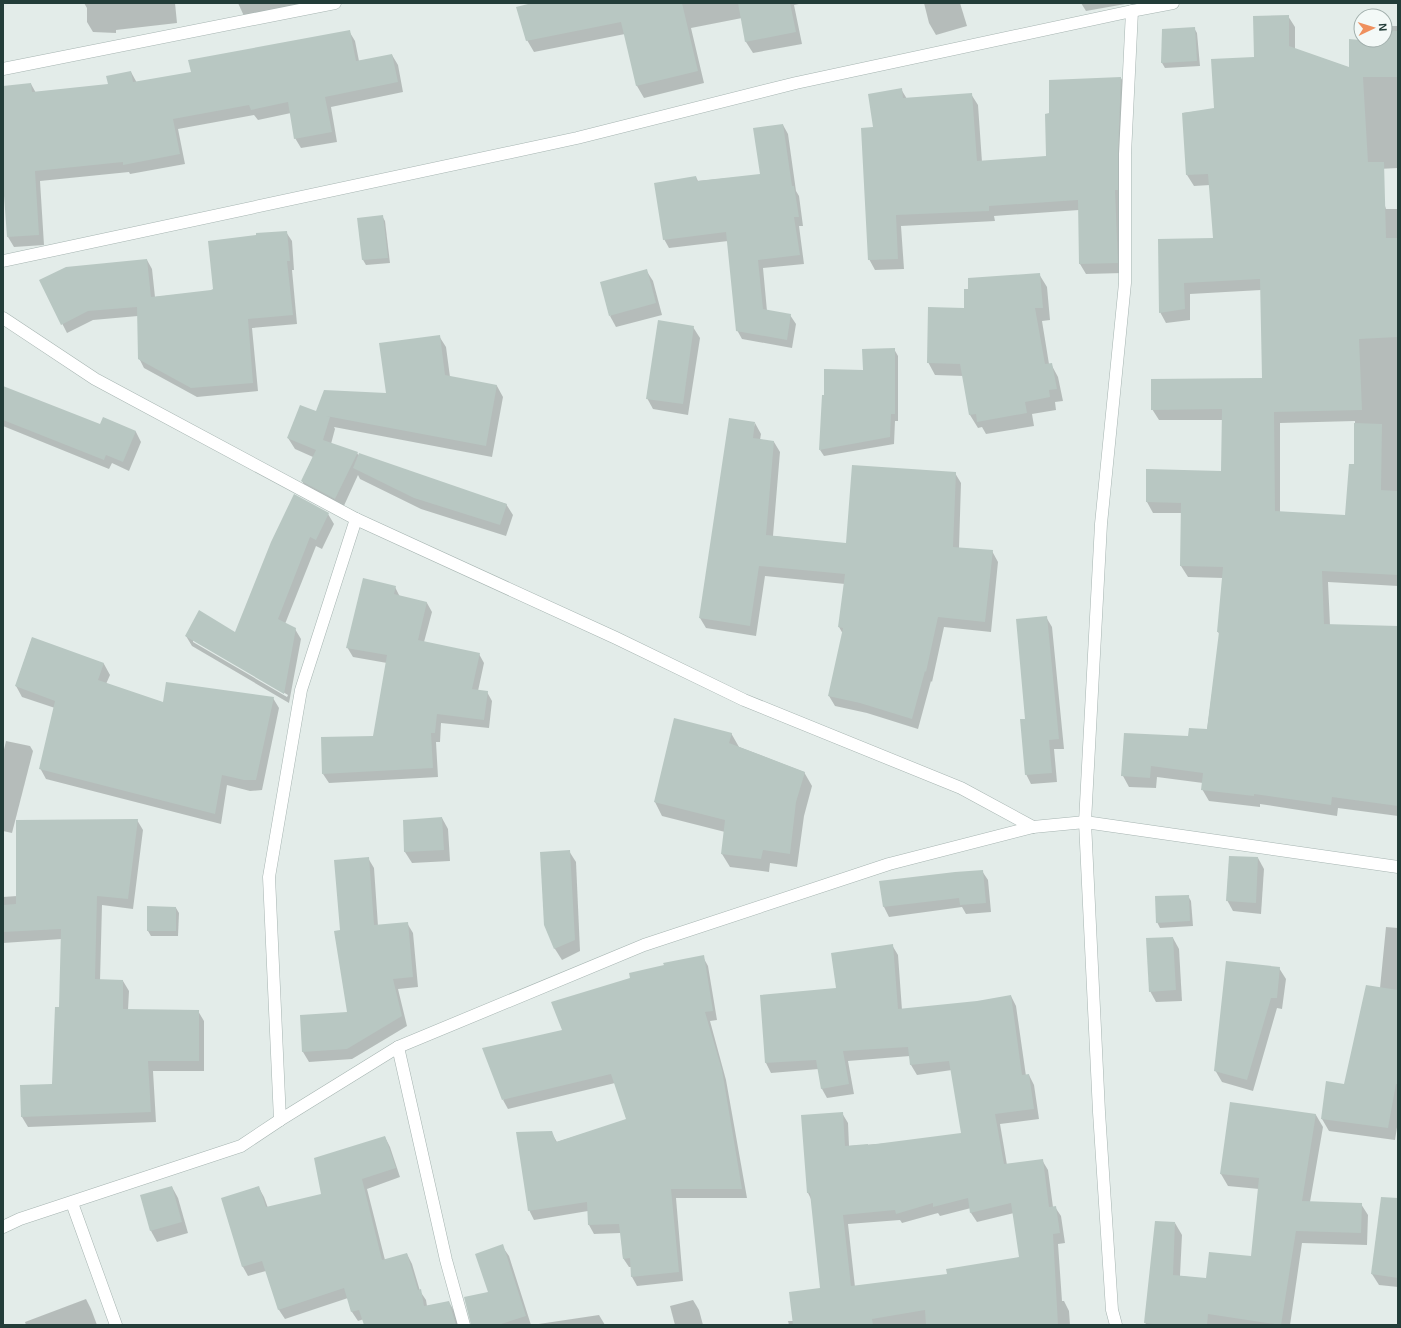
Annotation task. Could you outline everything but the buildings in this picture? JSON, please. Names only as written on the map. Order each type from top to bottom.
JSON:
[{"type":"street","points":[[3,69],[336,3]]},
{"type":"street","points":[[3,261],[578,138],[796,83],[1132,10],[1174,3]]},
{"type":"street","points":[[1116,1325],[1112,1310],[1098,1112],[1085,822],[1101,524],[1125,283],[1125,154],[1132,10]]},
{"type":"street","points":[[3,318],[95,379],[356,518],[616,638],[744,700],[961,788],[1033,827]]},
{"type":"street","points":[[280,1120],[269,877],[301,690],[356,518]]},
{"type":"street","points":[[3,1227],[20,1219],[240,1146],[398,1047],[644,945],[889,864],[1033,827],[1085,822],[1398,868]]},
{"type":"street","points":[[398,1047],[446,1260],[464,1325]]},
{"type":"street","points":[[72,1203],[116,1325]]}]
